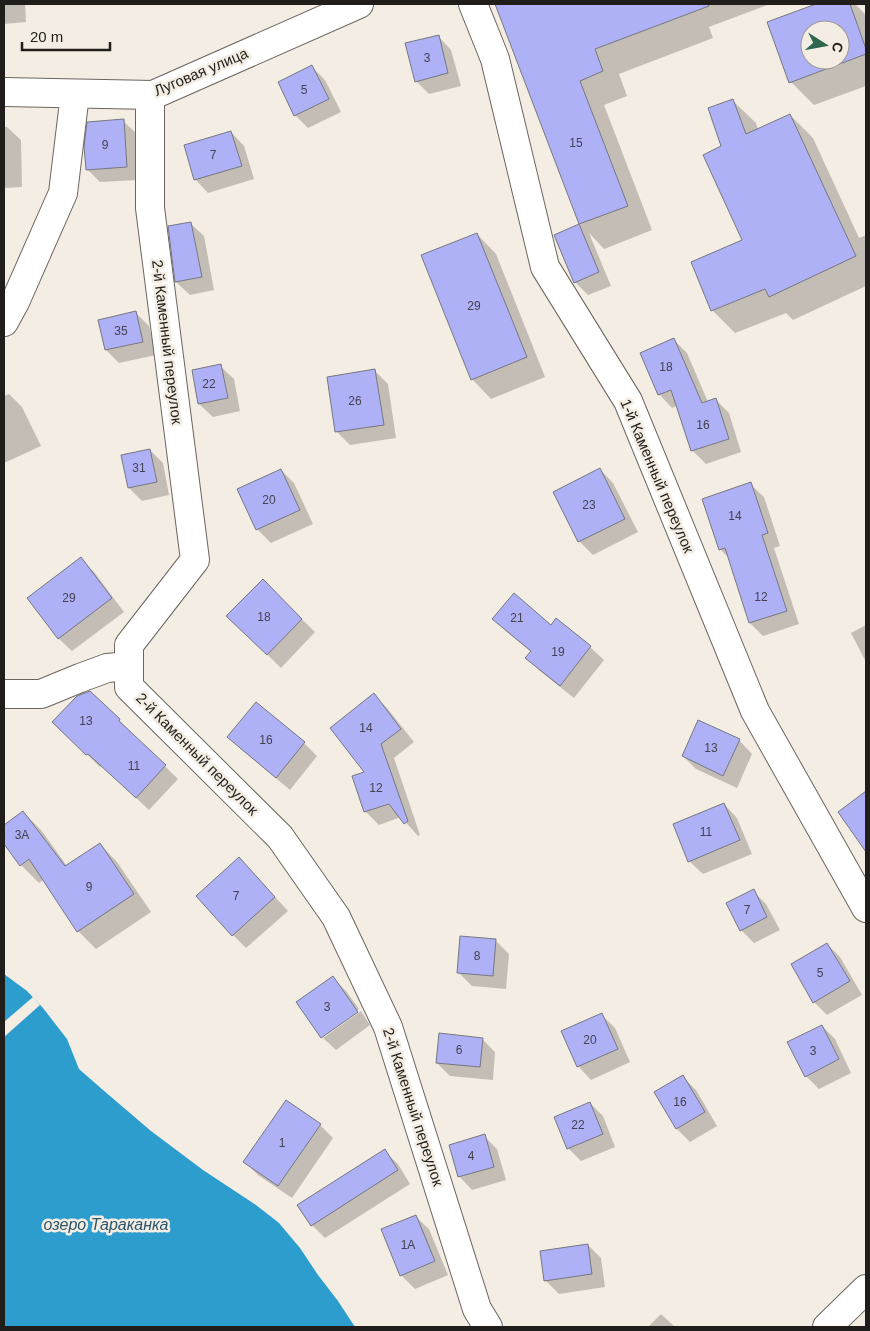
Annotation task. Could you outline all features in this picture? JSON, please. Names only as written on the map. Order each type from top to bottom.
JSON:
[{"type":"street","name":"Луговая улица","points":[[4,92],[150,95],[359,4]]},
{"type":"street","name":"1-й Каменный переулок","points":[[473,4],[495,59],[545,267],[628,401],[755,711],[866,908]]},
{"type":"street","points":[[4,322],[15,302],[63,193],[75,94]]},
{"type":"street","name":"2-й Каменный переулок","points":[[150,95],[150,208],[195,560],[129,645],[128,687],[280,836],[336,916],[388,1027],[477,1309],[488,1327]]},
{"type":"street","points":[[4,694],[42,694],[107,668],[129,666]]},
{"type":"street","points":[[827,1327],[866,1289]]},
{"type":"water","name":"озеро Тараканка","points":[[4,974],[27,991],[43,1008],[67,1039],[79,1069],[151,1131],[279,1223],[300,1248],[355,1327],[4,1327]]},
{"type":"pier","points":[[33,997],[40,1005],[4,1037],[4,1022]]},
{"type":"building","points":[[495,4],[708,4],[709,6],[595,49],[603,71],[580,81],[628,206],[579,224]]},
{"type":"building","points":[[816,4],[850,4],[866,49],[866,54],[850,60],[850,20],[800,20],[800,70],[824,70],[789,83],[767,22]]},
{"type":"building","points":[[439,35],[448,73],[415,82],[405,43]]},
{"type":"building","points":[[312,65],[329,99],[294,116],[278,82]]},
{"type":"building","points":[[733,99],[746,134],[790,114],[856,256],[769,297],[765,289],[711,311],[691,262],[742,240],[703,155],[721,146],[708,108]]},
{"type":"building","points":[[124,119],[127,167],[86,170],[84,146],[87,122]]},
{"type":"building","points":[[231,131],[242,166],[194,180],[184,145]]},
{"type":"building","points":[[191,222],[202,277],[175,282],[168,226]]},
{"type":"building","points":[[579,224],[599,272],[574,283],[554,235]]},
{"type":"building","points":[[477,233],[527,357],[471,380],[421,255]]},
{"type":"building","points":[[136,311],[143,342],[105,350],[98,320]]},
{"type":"building","points":[[674,338],[702,403],[716,398],[729,439],[691,451],[671,390],[658,395],[640,353]]},
{"type":"building","points":[[221,364],[228,398],[198,404],[192,370]]},
{"type":"building","points":[[375,369],[384,425],[335,432],[327,377]]},
{"type":"building","points":[[150,449],[157,482],[128,488],[121,455]]},
{"type":"building","points":[[600,468],[625,519],[578,542],[553,492]]},
{"type":"building","points":[[281,469],[300,510],[256,530],[237,489]]},
{"type":"building","points":[[751,482],[768,533],[762,535],[787,611],[749,623],[725,548],[719,550],[702,499]]},
{"type":"building","points":[[81,557],[112,598],[58,639],[27,598]]},
{"type":"building","points":[[263,579],[302,619],[267,655],[226,616]]},
{"type":"building","points":[[514,593],[551,625],[556,618],[591,646],[560,686],[525,658],[531,651],[492,619]]},
{"type":"building","points":[[90,691],[166,765],[136,798],[88,754],[86,755],[52,722],[77,696]]},
{"type":"building","points":[[374,693],[401,729],[381,744],[408,821],[404,824],[389,804],[364,812],[352,776],[364,772],[330,728]]},
{"type":"building","points":[[256,702],[305,742],[276,778],[227,737]]},
{"type":"building","points":[[698,720],[740,739],[723,776],[682,756]]},
{"type":"building","points":[[866,791],[866,852],[838,812]]},
{"type":"building","points":[[724,803],[740,840],[688,862],[673,824]]},
{"type":"building","points":[[23,811],[65,866],[100,843],[134,894],[77,932],[29,859],[20,866],[4,844],[4,825]]},
{"type":"building","points":[[239,857],[275,897],[232,936],[196,896]]},
{"type":"building","points":[[754,889],[767,917],[740,931],[726,903]]},
{"type":"building","points":[[460,936],[496,939],[493,976],[457,973]]},
{"type":"building","points":[[827,943],[850,981],[813,1003],[791,964]]},
{"type":"building","points":[[333,976],[358,1012],[321,1038],[296,1002]]},
{"type":"building","points":[[602,1013],[618,1049],[577,1067],[561,1031]]},
{"type":"building","points":[[822,1025],[839,1059],[805,1077],[787,1042]]},
{"type":"building","points":[[439,1033],[483,1038],[480,1067],[436,1063]]},
{"type":"building","points":[[683,1075],[705,1112],[676,1129],[654,1092]]},
{"type":"building","points":[[286,1100],[321,1124],[278,1186],[243,1162]]},
{"type":"building","points":[[590,1102],[603,1134],[567,1149],[554,1117]]},
{"type":"building","points":[[485,1134],[494,1167],[458,1177],[449,1145]]},
{"type":"building","points":[[385,1149],[398,1170],[311,1226],[297,1205]]},
{"type":"building","points":[[416,1215],[435,1261],[400,1276],[381,1229]]},
{"type":"building","points":[[588,1244],[592,1274],[544,1281],[540,1251]]}]
